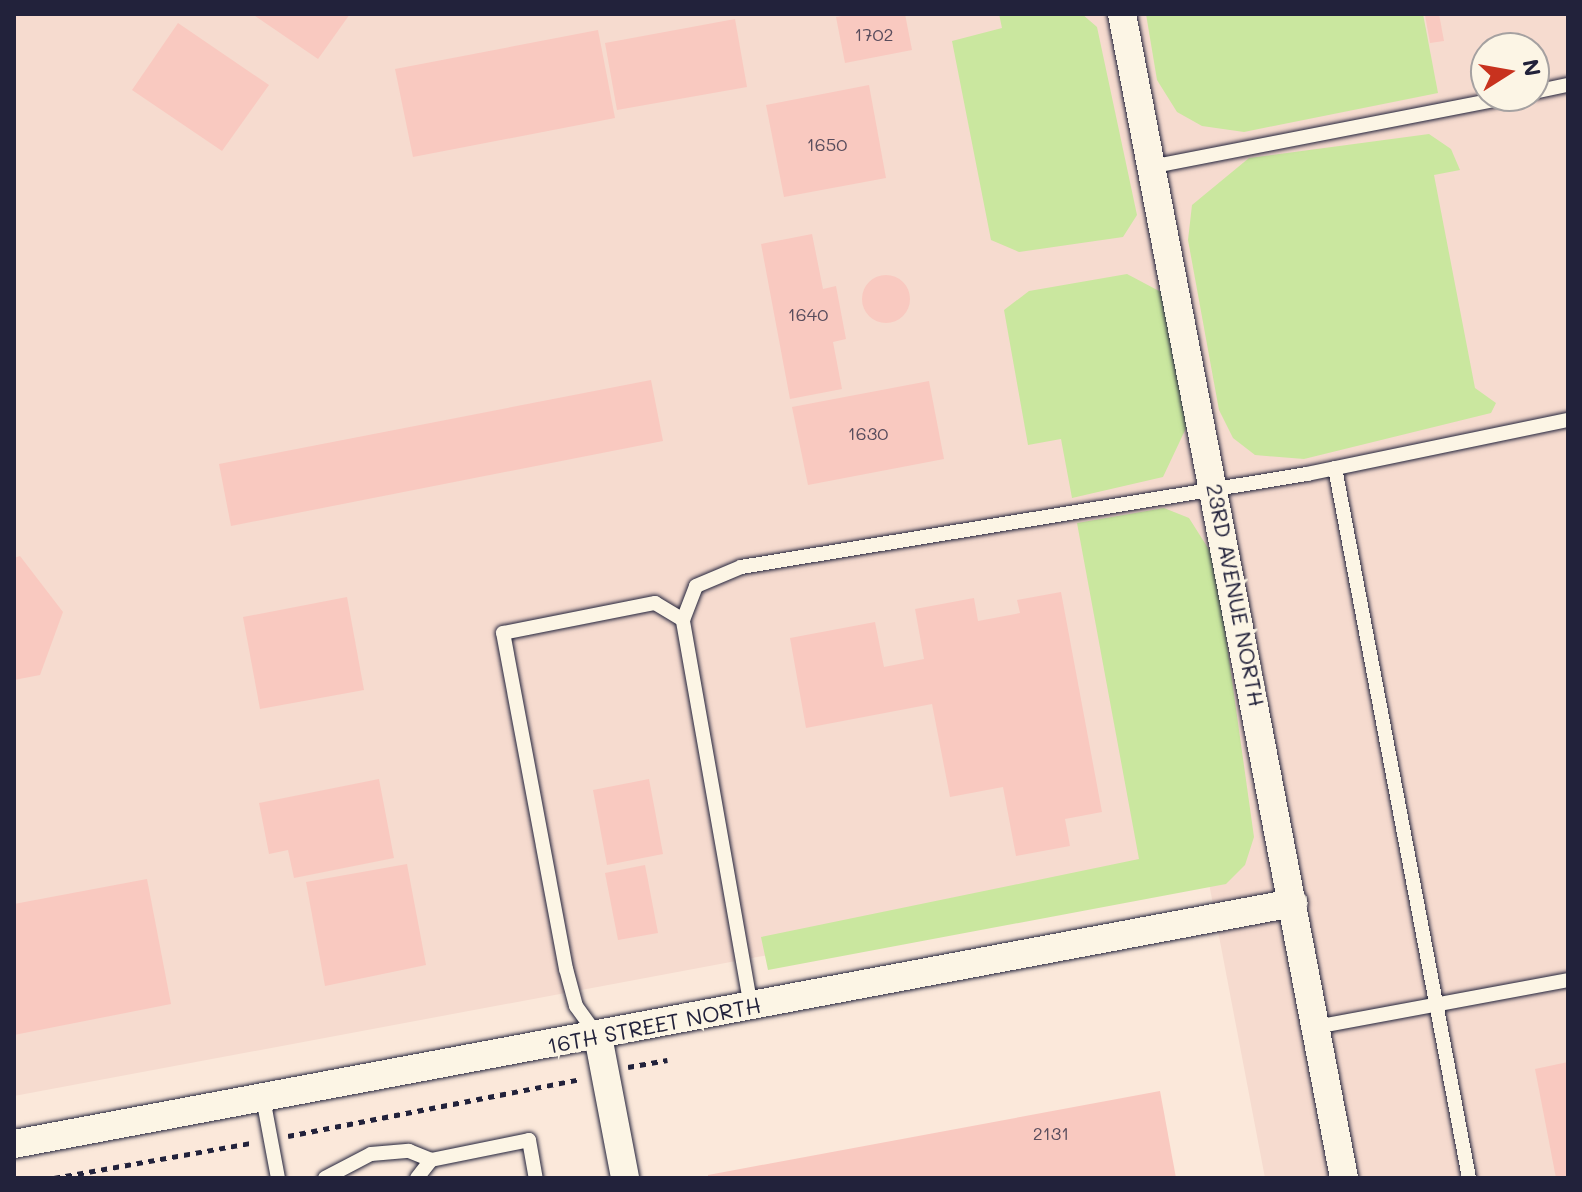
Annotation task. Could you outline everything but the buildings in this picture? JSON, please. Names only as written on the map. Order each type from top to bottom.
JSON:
[{"type":"street","name":"23RD AVENUE NORTH","points":[[1122,14],[1216,487],[1344,1178]]},
{"type":"street","name":"16TH STREET NORTH","points":[[14,1144],[1293,903]]},
{"type":"street","points":[[598,1036],[625,1178]]},
{"type":"lane","points":[[1150,167],[1470,105]]},
{"type":"lane","points":[[751,1007],[683,620],[696,586],[741,567],[1335,468],[1568,420]]},
{"type":"lane","points":[[1335,468],[1469,1178]]},
{"type":"lane","points":[[598,1036],[576,1006],[566,969],[503,633],[655,603],[683,620]]},
{"type":"lane","points":[[1315,1027],[1568,980]]},
{"type":"lane","points":[[263,1098],[278,1178]]},
{"type":"lane","points":[[325,1178],[371,1154],[409,1151],[431,1160],[529,1140],[536,1178]]},
{"type":"lane","points":[[417,1178],[431,1160]]},
{"type":"path","points":[[54,1178],[271,1139],[667,1060]]},
{"type":"shaded area","points":[[14,14],[1568,14],[1568,1178],[1265,1178],[1207,873],[14,1096]]},
{"type":"green space","points":[[999,14],[1082,14],[1097,27],[1137,215],[1123,237],[1019,252],[991,240],[952,41],[1002,28]]},
{"type":"green space","points":[[1146,14],[1423,14],[1438,93],[1244,132],[1202,126],[1177,112],[1157,80]]},
{"type":"green space","points":[[1429,134],[1451,149],[1460,170],[1434,175],[1475,388],[1496,403],[1491,413],[1304,459],[1255,455],[1233,438],[1219,410],[1188,240],[1192,205],[1249,158]]},
{"type":"green space","points":[[1127,274],[1161,292],[1188,424],[1163,477],[1072,498],[1061,439],[1028,445],[1004,310],[1029,291]]},
{"type":"green space","points":[[1164,508],[1189,518],[1215,559],[1254,837],[1245,865],[1226,884],[768,970],[761,937],[1139,859],[1077,523]]}]
